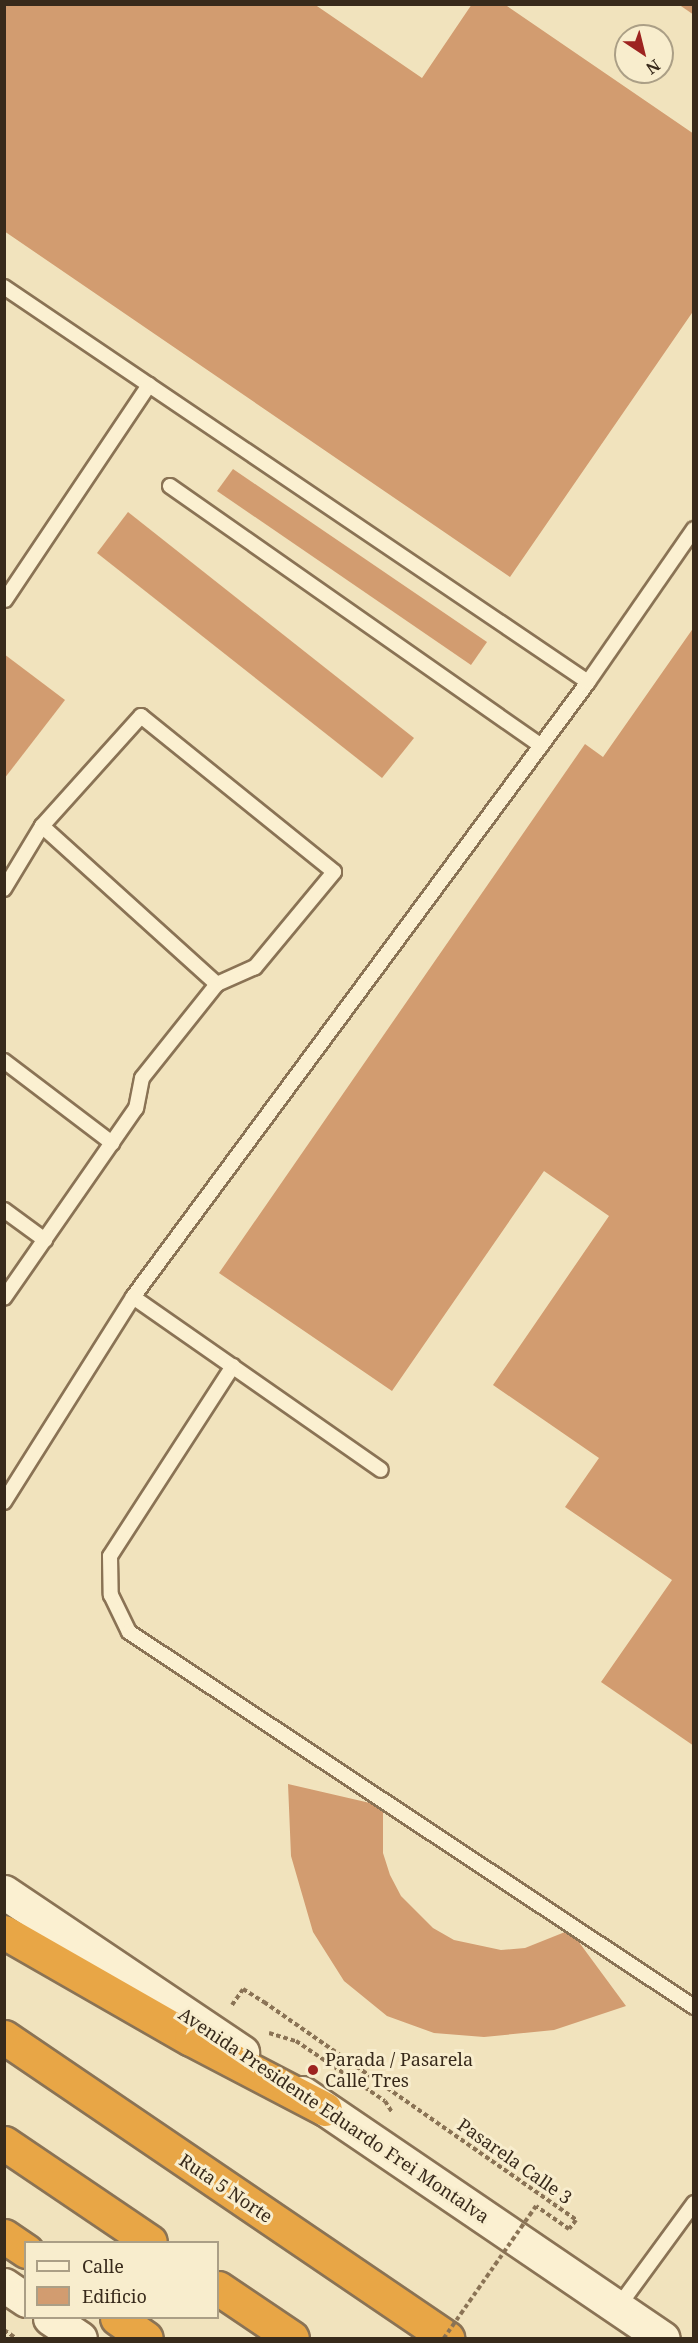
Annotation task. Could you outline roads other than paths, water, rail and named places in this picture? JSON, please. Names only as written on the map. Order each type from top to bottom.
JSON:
[{"type":"highway","points":[[4,1932],[181,2033],[325,2109]]},
{"type":"highway","name":"Ruta 5 Norte","points":[[4,2037],[445,2338]]},
{"type":"highway","points":[[4,2144],[149,2241]]},
{"type":"highway","points":[[4,2236],[24,2250]]},
{"type":"highway","points":[[219,2289],[292,2338]]},
{"type":"highway","points":[[118,2319],[146,2338]]},
{"type":"main road","name":"Avenida Presidente Eduardo Frei Montalva","points":[[4,1892],[663,2338]]},
{"type":"main road","points":[[4,2284],[24,2299]]},
{"type":"main road","points":[[52,2319],[80,2338]]},
{"type":"lane","points":[[4,287],[588,682]]},
{"type":"lane","points":[[5,600],[148,385]]},
{"type":"lane","points":[[170,486],[541,746]]},
{"type":"lane","points":[[4,1502],[133,1297],[588,682],[693,529]]},
{"type":"lane","points":[[4,889],[42,826],[141,716],[334,872],[255,967],[218,984],[142,1078],[136,1108],[4,1298]]},
{"type":"lane","points":[[42,826],[218,984]]},
{"type":"lane","points":[[4,1061],[112,1143]]},
{"type":"lane","points":[[4,1210],[45,1240]]},
{"type":"lane","points":[[133,1297],[381,1470]]},
{"type":"lane","points":[[233,1366],[110,1556],[111,1595],[129,1632],[693,2007]]},
{"type":"lane","points":[[618,2307],[693,2203]]},
{"type":"place","name":"Parada / Pasarela Calle Tres","points":[[313,2070]]}]
